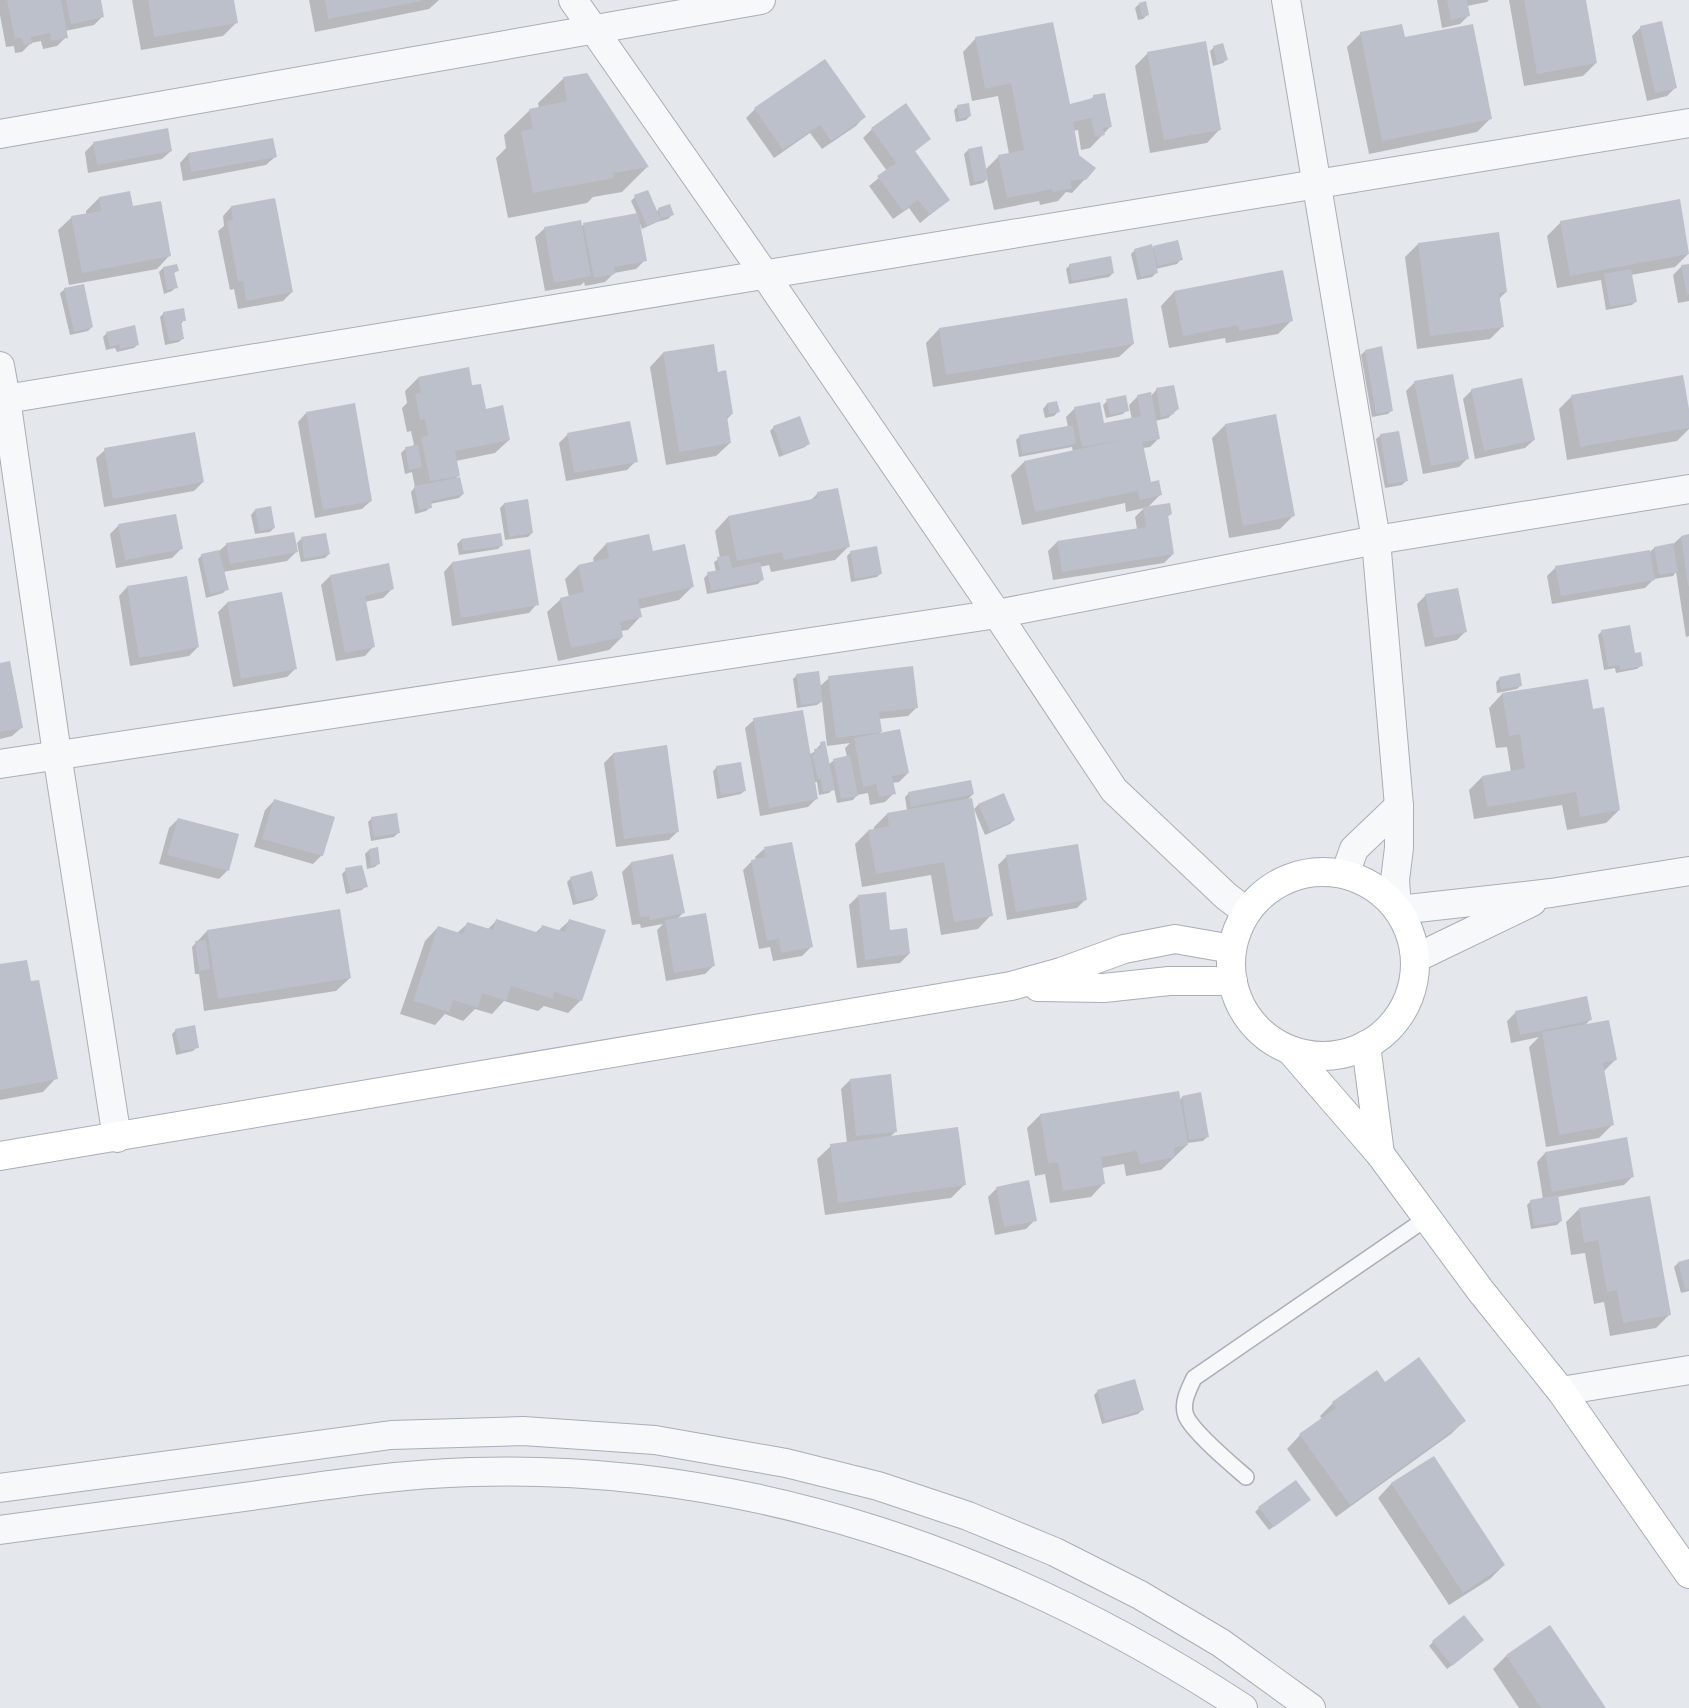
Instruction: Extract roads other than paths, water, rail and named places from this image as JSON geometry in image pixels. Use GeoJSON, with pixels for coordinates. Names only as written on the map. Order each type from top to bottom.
{"type":"FeatureCollection","features":[{"type":"Feature","properties":{"kind":"main road"},"geometry":{"type":"LineString","coordinates":[[1317,872],[1345,874],[1374,886],[1398,908],[1411,933],[1416,958],[1414,984],[1404,1009],[1388,1030],[1366,1045],[1342,1054],[1316,1055],[1290,1050],[1270,1039],[1253,1023],[1240,1003],[1233,981],[1232,949],[1238,930],[1247,912],[1266,892],[1290,878],[1317,872]]}},
{"type":"Feature","properties":{"kind":"main road"},"geometry":{"type":"LineString","coordinates":[[0,1156],[117,1138],[1012,986],[1061,972],[1124,949],[1176,939],[1232,949]]}},
{"type":"Feature","properties":{"kind":"main road"},"geometry":{"type":"LineString","coordinates":[[1012,986],[1104,988],[1169,981],[1233,981]]}},
{"type":"Feature","properties":{"kind":"main road"},"geometry":{"type":"LineString","coordinates":[[1366,1045],[1380,1154]]}},
{"type":"Feature","properties":{"kind":"main road"},"geometry":{"type":"LineString","coordinates":[[1290,1050],[1380,1154],[1480,1290],[1561,1391],[1689,1574]]}},
{"type":"Feature","properties":{"kind":"street"},"geometry":{"type":"LineString","coordinates":[[572,0],[765,275],[997,614],[1114,790],[1226,896],[1247,912]]}},
{"type":"Feature","properties":{"kind":"street"},"geometry":{"type":"LineString","coordinates":[[0,134],[593,28],[761,0]]}},
{"type":"Feature","properties":{"kind":"street"},"geometry":{"type":"LineString","coordinates":[[1286,0],[1376,540],[1398,806],[1399,848],[1395,880],[1398,908],[1551,893],[1689,870]]}},
{"type":"Feature","properties":{"kind":"street"},"geometry":{"type":"LineString","coordinates":[[3,399],[1689,123]]}},
{"type":"Feature","properties":{"kind":"street"},"geometry":{"type":"LineString","coordinates":[[0,366],[3,399],[117,1138]]}},
{"type":"Feature","properties":{"kind":"street"},"geometry":{"type":"LineString","coordinates":[[0,764],[997,614],[1376,540],[1689,489]]}},
{"type":"Feature","properties":{"kind":"street"},"geometry":{"type":"LineString","coordinates":[[1345,874],[1354,849],[1398,806]]}},
{"type":"Feature","properties":{"kind":"street"},"geometry":{"type":"LineString","coordinates":[[1416,958],[1551,893]]}},
{"type":"Feature","properties":{"kind":"street"},"geometry":{"type":"LineString","coordinates":[[1561,1391],[1689,1370]]}},
{"type":"Feature","properties":{"kind":"street"},"geometry":{"type":"LineString","coordinates":[[0,1488],[391,1435],[523,1432],[655,1440],[786,1463],[878,1486],[968,1516],[1055,1552],[1114,1581],[1221,1643],[1311,1708]]}},
{"type":"Feature","properties":{"kind":"street"},"geometry":{"type":"LineString","coordinates":[[0,1530],[396,1476],[483,1472],[550,1472],[627,1478],[689,1486],[811,1510],[881,1531],[950,1556],[1017,1584],[1094,1620],[1157,1654],[1243,1708]]}},
{"type":"Feature","properties":{"kind":"street"},"geometry":{"type":"LineString","coordinates":[[1094,1620],[1114,1581]]}},
{"type":"Feature","properties":{"kind":"street"},"geometry":{"type":"LineString","coordinates":[[1157,1654],[1178,1617]]}},
{"type":"Feature","properties":{"kind":"lane"},"geometry":{"type":"LineString","coordinates":[[1246,1477],[1194,1428],[1185,1414],[1186,1396],[1194,1378],[1427,1218]]}}]}
